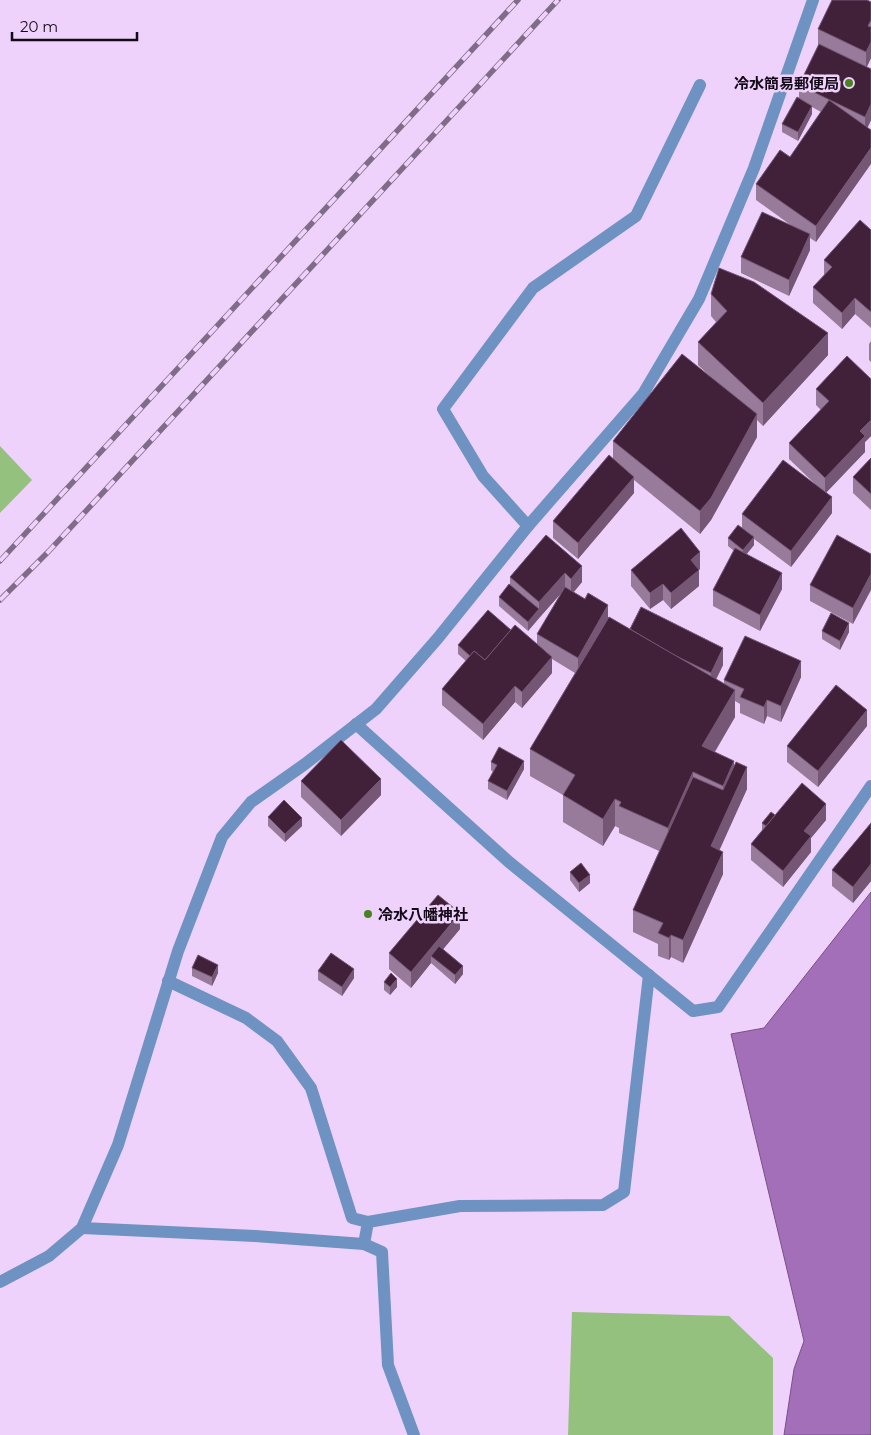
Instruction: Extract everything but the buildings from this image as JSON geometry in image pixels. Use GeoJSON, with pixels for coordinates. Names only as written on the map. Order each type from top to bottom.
{"type":"FeatureCollection","features":[{"type":"Feature","properties":{"kind":"street"},"geometry":{"type":"LineString","coordinates":[[0,1282],[49,1256],[82,1228],[118,1145],[168,981],[222,836],[251,802],[305,764],[376,708],[438,638],[528,526],[643,394],[699,299],[754,168],[813,0]]}},
{"type":"Feature","properties":{"kind":"street"},"geometry":{"type":"LineString","coordinates":[[528,526],[483,476],[443,409],[533,288],[636,216],[700,85]]}},
{"type":"Feature","properties":{"kind":"street"},"geometry":{"type":"LineString","coordinates":[[356,724],[509,862],[693,1011],[718,1007],[871,786]]}},
{"type":"Feature","properties":{"kind":"street"},"geometry":{"type":"LineString","coordinates":[[168,981],[246,1018],[277,1041],[311,1088],[352,1218],[368,1222],[460,1206],[603,1205],[624,1192],[649,976]]}},
{"type":"Feature","properties":{"kind":"street"},"geometry":{"type":"LineString","coordinates":[[364,1244],[368,1222]]}},
{"type":"Feature","properties":{"kind":"street"},"geometry":{"type":"LineString","coordinates":[[82,1228],[254,1236],[364,1244],[382,1252],[388,1365],[414,1435]]}},
{"type":"Feature","properties":{"kind":"green space"},"geometry":{"type":"Polygon","coordinates":[[[0,446],[32,480],[0,513],[0,446]]]}},
{"type":"Feature","properties":{"kind":"green space"},"geometry":{"type":"Polygon","coordinates":[[[572,1312],[729,1316],[773,1358],[773,1435],[568,1435],[572,1312]]]}},
{"type":"Feature","properties":{"kind":"shaded area"},"geometry":{"type":"Polygon","coordinates":[[[871,892],[871,1435],[784,1435],[794,1369],[804,1341],[731,1034],[764,1028],[871,892]]]}},
{"type":"Feature","properties":{"kind":"railway"},"geometry":{"type":"LineString","coordinates":[[0,561],[518,0]]}},
{"type":"Feature","properties":{"kind":"railway"},"geometry":{"type":"LineString","coordinates":[[0,600],[49,551],[558,0]]}},
{"type":"Feature","properties":{"kind":"place","name":"冷水簡易郵便局"},"geometry":{"type":"Point","coordinates":[849,83]}},
{"type":"Feature","properties":{"kind":"place","name":"冷水八幡神社"},"geometry":{"type":"Point","coordinates":[368,914]}}]}
